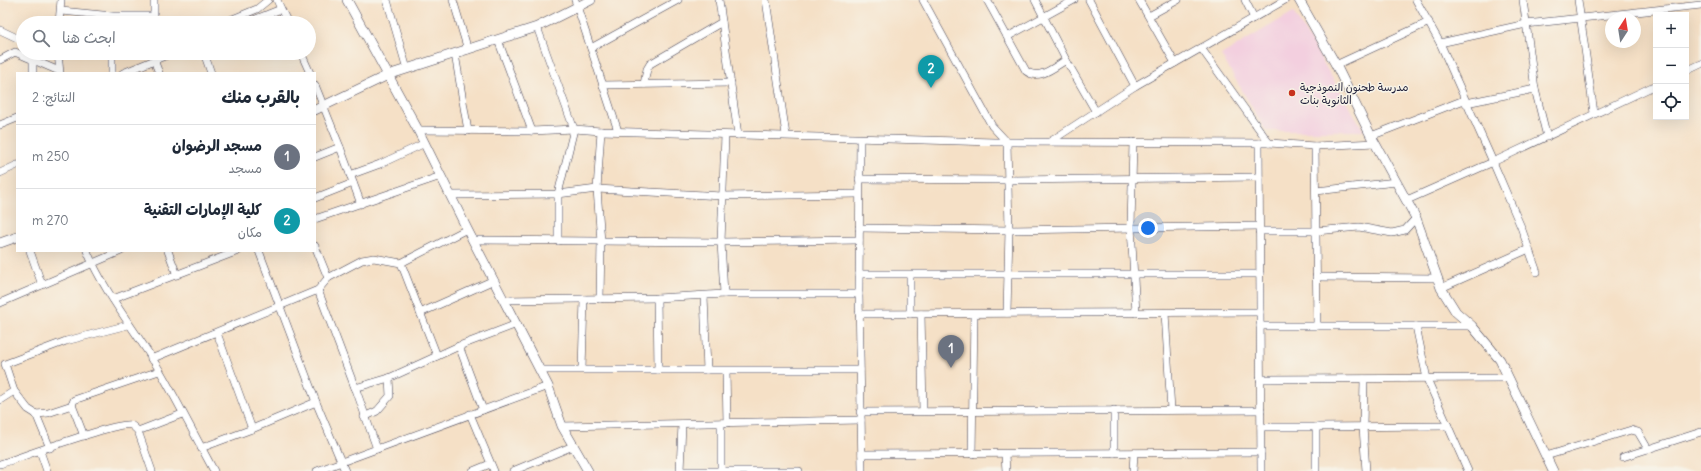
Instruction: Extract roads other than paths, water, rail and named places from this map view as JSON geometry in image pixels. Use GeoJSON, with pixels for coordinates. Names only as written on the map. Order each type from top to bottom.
{"type":"FeatureCollection","features":[{"type":"Feature","properties":{"kind":"street"},"geometry":{"type":"LineString","coordinates":[[60,16],[61,0]]}},
{"type":"Feature","properties":{"kind":"street"},"geometry":{"type":"LineString","coordinates":[[154,0],[154,16]]}},
{"type":"Feature","properties":{"kind":"street"},"geometry":{"type":"LineString","coordinates":[[240,16],[258,9],[268,0]]}},
{"type":"Feature","properties":{"kind":"street"},"geometry":{"type":"LineString","coordinates":[[277,0],[284,16]]}},
{"type":"Feature","properties":{"kind":"street"},"geometry":{"type":"LineString","coordinates":[[347,0],[425,143],[467,229],[541,370],[562,426],[588,471]]}},
{"type":"Feature","properties":{"kind":"street"},"geometry":{"type":"LineString","coordinates":[[386,0],[407,69]]}},
{"type":"Feature","properties":{"kind":"street"},"geometry":{"type":"LineString","coordinates":[[453,0],[468,50]]}},
{"type":"Feature","properties":{"kind":"street"},"geometry":{"type":"LineString","coordinates":[[316,110],[388,75],[537,27],[577,4],[591,0]]}},
{"type":"Feature","properties":{"kind":"street"},"geometry":{"type":"LineString","coordinates":[[719,0],[738,135]]}},
{"type":"Feature","properties":{"kind":"street"},"geometry":{"type":"LineString","coordinates":[[766,0],[786,135]]}},
{"type":"Feature","properties":{"kind":"street"},"geometry":{"type":"LineString","coordinates":[[987,0],[1026,71],[1036,76],[1066,60]]}},
{"type":"Feature","properties":{"kind":"street"},"geometry":{"type":"LineString","coordinates":[[1035,0],[1066,60],[1096,112]]}},
{"type":"Feature","properties":{"kind":"street"},"geometry":{"type":"LineString","coordinates":[[1008,37],[1074,0]]}},
{"type":"Feature","properties":{"kind":"street"},"geometry":{"type":"LineString","coordinates":[[1089,0],[1135,86]]}},
{"type":"Feature","properties":{"kind":"street"},"geometry":{"type":"LineString","coordinates":[[1139,0],[1175,63]]}},
{"type":"Feature","properties":{"kind":"street"},"geometry":{"type":"LineString","coordinates":[[1149,16],[1178,0]]}},
{"type":"Feature","properties":{"kind":"street"},"geometry":{"type":"LineString","coordinates":[[1245,0],[1254,18]]}},
{"type":"Feature","properties":{"kind":"street"},"geometry":{"type":"LineString","coordinates":[[1051,141],[1135,86],[1285,0]]}},
{"type":"Feature","properties":{"kind":"street"},"geometry":{"type":"LineString","coordinates":[[1299,0],[1336,65],[1373,139],[1416,218],[1436,278],[1441,288],[1456,312],[1472,326],[1500,360],[1553,471]]}},
{"type":"Feature","properties":{"kind":"street"},"geometry":{"type":"LineString","coordinates":[[1416,0],[1440,43],[1493,162],[1521,227],[1537,272]]}},
{"type":"Feature","properties":{"kind":"street"},"geometry":{"type":"LineString","coordinates":[[1523,0],[1535,89],[1546,137]]}},
{"type":"Feature","properties":{"kind":"street"},"geometry":{"type":"LineString","coordinates":[[1578,0],[1594,114]]}},
{"type":"Feature","properties":{"kind":"street"},"geometry":{"type":"LineString","coordinates":[[591,48],[673,1]]}},
{"type":"Feature","properties":{"kind":"street"},"geometry":{"type":"LineString","coordinates":[[926,1],[992,126],[1007,142],[1009,230],[1007,313]]}},
{"type":"Feature","properties":{"kind":"street"},"geometry":{"type":"LineString","coordinates":[[577,4],[618,131]]}},
{"type":"Feature","properties":{"kind":"street"},"geometry":{"type":"LineString","coordinates":[[1440,43],[1526,24],[1701,5]]}},
{"type":"Feature","properties":{"kind":"street"},"geometry":{"type":"LineString","coordinates":[[264,16],[281,9]]}},
{"type":"Feature","properties":{"kind":"street"},"geometry":{"type":"LineString","coordinates":[[61,11],[94,16]]}},
{"type":"Feature","properties":{"kind":"street"},"geometry":{"type":"LineString","coordinates":[[644,84],[647,69],[650,64],[722,22]]}},
{"type":"Feature","properties":{"kind":"street"},"geometry":{"type":"LineString","coordinates":[[1336,65],[1429,22]]}},
{"type":"Feature","properties":{"kind":"street"},"geometry":{"type":"LineString","coordinates":[[537,27],[574,129],[558,194],[558,241]]}},
{"type":"Feature","properties":{"kind":"street"},"geometry":{"type":"LineString","coordinates":[[0,30],[16,36]]}},
{"type":"Feature","properties":{"kind":"street"},"geometry":{"type":"LineString","coordinates":[[498,40],[532,131]]}},
{"type":"Feature","properties":{"kind":"street"},"geometry":{"type":"LineString","coordinates":[[1201,48],[1269,143]]}},
{"type":"Feature","properties":{"kind":"street"},"geometry":{"type":"LineString","coordinates":[[0,60],[15,52],[16,49]]}},
{"type":"Feature","properties":{"kind":"street"},"geometry":{"type":"LineString","coordinates":[[455,54],[468,131]]}},
{"type":"Feature","properties":{"kind":"street"},"geometry":{"type":"LineString","coordinates":[[33,60],[33,72]]}},
{"type":"Feature","properties":{"kind":"street"},"geometry":{"type":"LineString","coordinates":[[35,60],[60,72]]}},
{"type":"Feature","properties":{"kind":"street"},"geometry":{"type":"LineString","coordinates":[[59,60],[60,72]]}},
{"type":"Feature","properties":{"kind":"street"},"geometry":{"type":"LineString","coordinates":[[112,60],[112,72]]}},
{"type":"Feature","properties":{"kind":"street"},"geometry":{"type":"LineString","coordinates":[[125,72],[148,60]]}},
{"type":"Feature","properties":{"kind":"street"},"geometry":{"type":"LineString","coordinates":[[155,60],[159,72]]}},
{"type":"Feature","properties":{"kind":"street"},"geometry":{"type":"LineString","coordinates":[[206,60],[211,72]]}},
{"type":"Feature","properties":{"kind":"street"},"geometry":{"type":"LineString","coordinates":[[304,60],[310,72]]}},
{"type":"Feature","properties":{"kind":"street"},"geometry":{"type":"LineString","coordinates":[[1689,70],[1701,64]]}},
{"type":"Feature","properties":{"kind":"street"},"geometry":{"type":"LineString","coordinates":[[603,85],[730,83]]}},
{"type":"Feature","properties":{"kind":"street"},"geometry":{"type":"LineString","coordinates":[[1407,200],[1493,162],[1653,86]]}},
{"type":"Feature","properties":{"kind":"street"},"geometry":{"type":"LineString","coordinates":[[316,87],[361,204]]}},
{"type":"Feature","properties":{"kind":"street"},"geometry":{"type":"LineString","coordinates":[[418,130],[532,131],[574,129],[600,132],[618,131],[786,135],[860,140],[1269,143],[1315,146],[1373,139],[1465,102],[1535,89]]}},
{"type":"Feature","properties":{"kind":"street"},"geometry":{"type":"LineString","coordinates":[[0,125],[16,118]]}},
{"type":"Feature","properties":{"kind":"street"},"geometry":{"type":"LineString","coordinates":[[600,132],[597,189],[601,242],[600,299]]}},
{"type":"Feature","properties":{"kind":"street"},"geometry":{"type":"LineString","coordinates":[[724,294],[721,242],[725,134]]}},
{"type":"Feature","properties":{"kind":"street"},"geometry":{"type":"LineString","coordinates":[[860,140],[859,314],[862,471]]}},
{"type":"Feature","properties":{"kind":"street"},"geometry":{"type":"LineString","coordinates":[[1133,142],[1131,227],[1136,313]]}},
{"type":"Feature","properties":{"kind":"street"},"geometry":{"type":"LineString","coordinates":[[350,174],[380,164],[425,143]]}},
{"type":"Feature","properties":{"kind":"street"},"geometry":{"type":"LineString","coordinates":[[1259,143],[1261,471]]}},
{"type":"Feature","properties":{"kind":"street"},"geometry":{"type":"LineString","coordinates":[[1315,146],[1316,326]]}},
{"type":"Feature","properties":{"kind":"street"},"geometry":{"type":"LineString","coordinates":[[316,157],[340,147]]}},
{"type":"Feature","properties":{"kind":"street"},"geometry":{"type":"LineString","coordinates":[[0,173],[16,165]]}},
{"type":"Feature","properties":{"kind":"street"},"geometry":{"type":"LineString","coordinates":[[316,220],[441,176]]}},
{"type":"Feature","properties":{"kind":"street"},"geometry":{"type":"LineString","coordinates":[[859,179],[1008,180],[1259,177]]}},
{"type":"Feature","properties":{"kind":"street"},"geometry":{"type":"LineString","coordinates":[[1316,191],[1396,182]]}},
{"type":"Feature","properties":{"kind":"street"},"geometry":{"type":"LineString","coordinates":[[316,198],[353,183]]}},
{"type":"Feature","properties":{"kind":"street"},"geometry":{"type":"LineString","coordinates":[[451,195],[558,194],[597,189],[722,196],[859,194]]}},
{"type":"Feature","properties":{"kind":"street"},"geometry":{"type":"LineString","coordinates":[[859,228],[1009,230],[1131,227],[1259,228],[1316,231],[1358,227],[1392,233],[1405,230],[1416,218]]}},
{"type":"Feature","properties":{"kind":"street"},"geometry":{"type":"LineString","coordinates":[[151,358],[218,333],[318,290],[328,278],[362,260],[374,258],[401,263],[467,229]]}},
{"type":"Feature","properties":{"kind":"street"},"geometry":{"type":"LineString","coordinates":[[0,243],[16,237]]}},
{"type":"Feature","properties":{"kind":"street"},"geometry":{"type":"LineString","coordinates":[[474,240],[601,242],[859,240]]}},
{"type":"Feature","properties":{"kind":"street"},"geometry":{"type":"LineString","coordinates":[[316,248],[328,278]]}},
{"type":"Feature","properties":{"kind":"street"},"geometry":{"type":"LineString","coordinates":[[1441,288],[1529,249]]}},
{"type":"Feature","properties":{"kind":"street"},"geometry":{"type":"LineString","coordinates":[[30,252],[42,285]]}},
{"type":"Feature","properties":{"kind":"street"},"geometry":{"type":"LineString","coordinates":[[87,252],[92,264],[128,325],[159,371],[214,471]]}},
{"type":"Feature","properties":{"kind":"street"},"geometry":{"type":"LineString","coordinates":[[0,303],[119,252]]}},
{"type":"Feature","properties":{"kind":"street"},"geometry":{"type":"LineString","coordinates":[[168,252],[177,275]]}},
{"type":"Feature","properties":{"kind":"street"},"geometry":{"type":"LineString","coordinates":[[113,299],[235,252]]}},
{"type":"Feature","properties":{"kind":"street"},"geometry":{"type":"LineString","coordinates":[[259,252],[316,402],[345,471]]}},
{"type":"Feature","properties":{"kind":"street"},"geometry":{"type":"LineString","coordinates":[[401,263],[437,356]]}},
{"type":"Feature","properties":{"kind":"street"},"geometry":{"type":"LineString","coordinates":[[859,274],[1260,274]]}},
{"type":"Feature","properties":{"kind":"street"},"geometry":{"type":"LineString","coordinates":[[910,275],[910,314]]}},
{"type":"Feature","properties":{"kind":"street"},"geometry":{"type":"LineString","coordinates":[[1316,277],[1436,278]]}},
{"type":"Feature","properties":{"kind":"street"},"geometry":{"type":"LineString","coordinates":[[420,313],[494,280]]}},
{"type":"Feature","properties":{"kind":"street"},"geometry":{"type":"LineString","coordinates":[[318,290],[377,449]]}},
{"type":"Feature","properties":{"kind":"street"},"geometry":{"type":"LineString","coordinates":[[505,300],[657,298],[724,294],[859,294]]}},
{"type":"Feature","properties":{"kind":"street"},"geometry":{"type":"LineString","coordinates":[[704,296],[707,370]]}},
{"type":"Feature","properties":{"kind":"street"},"geometry":{"type":"LineString","coordinates":[[657,298],[658,370]]}},
{"type":"Feature","properties":{"kind":"street"},"geometry":{"type":"LineString","coordinates":[[582,369],[584,299]]}},
{"type":"Feature","properties":{"kind":"street"},"geometry":{"type":"LineString","coordinates":[[859,314],[1260,312]]}},
{"type":"Feature","properties":{"kind":"street"},"geometry":{"type":"LineString","coordinates":[[1164,313],[1171,410]]}},
{"type":"Feature","properties":{"kind":"street"},"geometry":{"type":"LineString","coordinates":[[921,314],[923,411]]}},
{"type":"Feature","properties":{"kind":"street"},"geometry":{"type":"LineString","coordinates":[[972,454],[974,314]]}},
{"type":"Feature","properties":{"kind":"street"},"geometry":{"type":"LineString","coordinates":[[355,388],[389,378],[459,346],[517,324]]}},
{"type":"Feature","properties":{"kind":"street"},"geometry":{"type":"LineString","coordinates":[[128,325],[66,341],[2,365],[14,391],[28,409],[36,414],[48,414],[72,405],[74,400],[159,371]]}},
{"type":"Feature","properties":{"kind":"street"},"geometry":{"type":"LineString","coordinates":[[1260,326],[1472,326]]}},
{"type":"Feature","properties":{"kind":"street"},"geometry":{"type":"LineString","coordinates":[[1416,326],[1427,379],[1468,471]]}},
{"type":"Feature","properties":{"kind":"street"},"geometry":{"type":"LineString","coordinates":[[218,333],[252,429]]}},
{"type":"Feature","properties":{"kind":"street"},"geometry":{"type":"LineString","coordinates":[[459,346],[483,410]]}},
{"type":"Feature","properties":{"kind":"street"},"geometry":{"type":"LineString","coordinates":[[541,370],[860,370]]}},
{"type":"Feature","properties":{"kind":"street"},"geometry":{"type":"LineString","coordinates":[[724,470],[726,371]]}},
{"type":"Feature","properties":{"kind":"street"},"geometry":{"type":"LineString","coordinates":[[364,417],[377,411],[390,396],[389,378]]}},
{"type":"Feature","properties":{"kind":"street"},"geometry":{"type":"LineString","coordinates":[[1260,379],[1508,378]]}},
{"type":"Feature","properties":{"kind":"street"},"geometry":{"type":"LineString","coordinates":[[1364,379],[1363,427],[1366,471]]}},
{"type":"Feature","properties":{"kind":"street"},"geometry":{"type":"LineString","coordinates":[[317,471],[548,386]]}},
{"type":"Feature","properties":{"kind":"street"},"geometry":{"type":"LineString","coordinates":[[0,400],[14,391]]}},
{"type":"Feature","properties":{"kind":"street"},"geometry":{"type":"LineString","coordinates":[[201,448],[252,429],[316,402]]}},
{"type":"Feature","properties":{"kind":"street"},"geometry":{"type":"LineString","coordinates":[[72,405],[84,436]]}},
{"type":"Feature","properties":{"kind":"street"},"geometry":{"type":"LineString","coordinates":[[1114,410],[1114,453]]}},
{"type":"Feature","properties":{"kind":"street"},"geometry":{"type":"LineString","coordinates":[[860,412],[1261,410]]}},
{"type":"Feature","properties":{"kind":"street"},"geometry":{"type":"LineString","coordinates":[[36,414],[50,448]]}},
{"type":"Feature","properties":{"kind":"street"},"geometry":{"type":"LineString","coordinates":[[138,431],[182,414]]}},
{"type":"Feature","properties":{"kind":"street"},"geometry":{"type":"LineString","coordinates":[[470,414],[492,467],[474,471]]}},
{"type":"Feature","properties":{"kind":"street"},"geometry":{"type":"LineString","coordinates":[[562,426],[861,420]]}},
{"type":"Feature","properties":{"kind":"street"},"geometry":{"type":"LineString","coordinates":[[682,424],[682,471],[799,471]]}},
{"type":"Feature","properties":{"kind":"street"},"geometry":{"type":"LineString","coordinates":[[0,464],[84,436],[124,425],[131,425],[138,431],[152,471]]}},
{"type":"Feature","properties":{"kind":"street"},"geometry":{"type":"LineString","coordinates":[[1261,427],[1448,426]]}},
{"type":"Feature","properties":{"kind":"street"},"geometry":{"type":"LineString","coordinates":[[1316,427],[1316,471]]}},
{"type":"Feature","properties":{"kind":"street"},"geometry":{"type":"LineString","coordinates":[[1546,456],[1631,430],[1638,432],[1648,449]]}},
{"type":"Feature","properties":{"kind":"street"},"geometry":{"type":"LineString","coordinates":[[1623,457],[1701,432]]}},
{"type":"Feature","properties":{"kind":"street"},"geometry":{"type":"LineString","coordinates":[[513,471],[573,446]]}},
{"type":"Feature","properties":{"kind":"street"},"geometry":{"type":"LineString","coordinates":[[40,451],[47,471]]}},
{"type":"Feature","properties":{"kind":"street"},"geometry":{"type":"LineString","coordinates":[[862,454],[1261,452]]}},
{"type":"Feature","properties":{"kind":"street"},"geometry":{"type":"LineString","coordinates":[[1133,471],[1134,453]]}},
{"type":"Feature","properties":{"kind":"street"},"geometry":{"type":"LineString","coordinates":[[1005,454],[1006,471]]}},
{"type":"Feature","properties":{"kind":"place","name":"كلية الإمارات التقنية"},"geometry":{"type":"Point","coordinates":[931,88]}},
{"type":"Feature","properties":{"kind":"place","name":"مدرسة طحنون النموذجية الثانوية بنات"},"geometry":{"type":"Point","coordinates":[1292,93]}},
{"type":"Feature","properties":{"kind":"place","name":"مسجد الرضوان"},"geometry":{"type":"Point","coordinates":[951,368]}}]}
